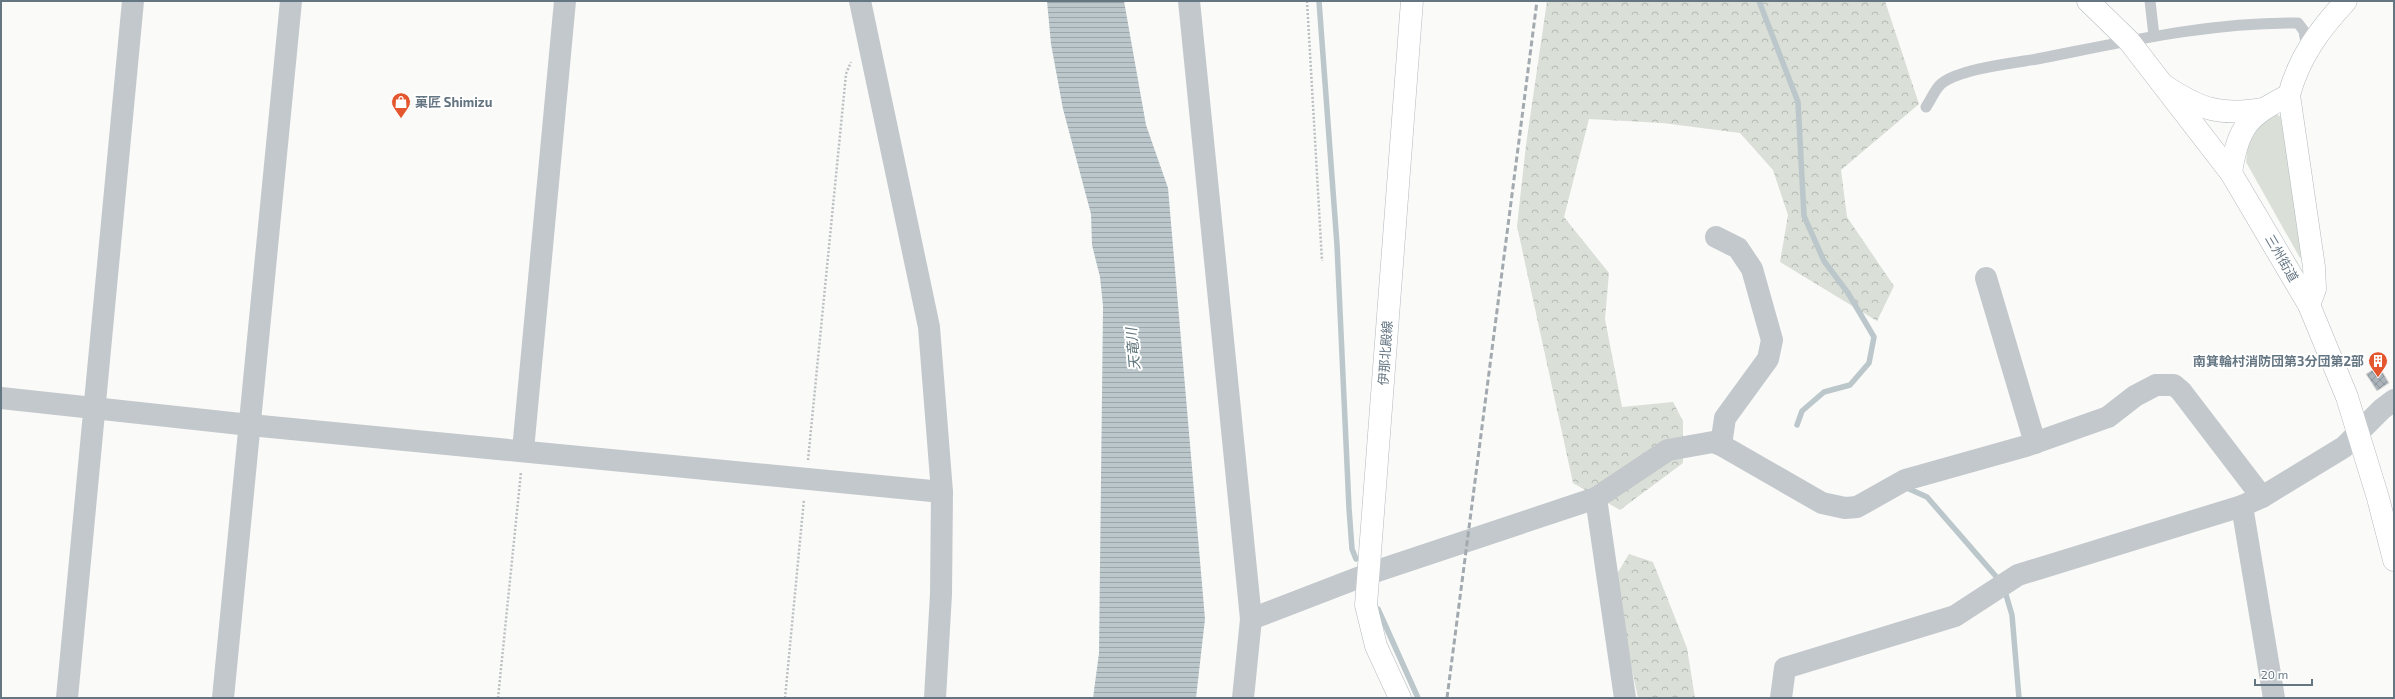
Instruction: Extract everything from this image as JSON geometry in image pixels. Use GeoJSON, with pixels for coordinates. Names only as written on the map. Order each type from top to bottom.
{"type":"FeatureCollection","features":[{"type":"Feature","properties":{"kind":"main road","name":"伊那北殿線"},"geometry":{"type":"LineString","coordinates":[[1400,698],[1376,646],[1366,605],[1412,1]]}},
{"type":"Feature","properties":{"kind":"main road","name":"三州街道"},"geometry":{"type":"LineString","coordinates":[[2088,1],[2129,41],[2231,173],[2309,305],[2335,364],[2378,498],[2394,560]]}},
{"type":"Feature","properties":{"kind":"main road"},"geometry":{"type":"LineString","coordinates":[[2309,305],[2315,289],[2314,267],[2289,95],[2298,67],[2307,50],[2346,1]]}},
{"type":"Feature","properties":{"kind":"main road"},"geometry":{"type":"LineString","coordinates":[[2165,86],[2195,105],[2220,112],[2240,112],[2262,109]]}},
{"type":"Feature","properties":{"kind":"main road"},"geometry":{"type":"LineString","coordinates":[[2231,173],[2240,135],[2250,120],[2262,109],[2289,95]]}},
{"type":"Feature","properties":{"kind":"street"},"geometry":{"type":"LineString","coordinates":[[67,698],[133,1]]}},
{"type":"Feature","properties":{"kind":"street"},"geometry":{"type":"LineString","coordinates":[[223,698],[291,1]]}},
{"type":"Feature","properties":{"kind":"street"},"geometry":{"type":"LineString","coordinates":[[523,450],[564,1]]}},
{"type":"Feature","properties":{"kind":"street"},"geometry":{"type":"LineString","coordinates":[[860,1],[929,327],[942,492],[941,594],[936,698]]}},
{"type":"Feature","properties":{"kind":"street"},"geometry":{"type":"LineString","coordinates":[[1189,1],[1251,619],[1243,698]]}},
{"type":"Feature","properties":{"kind":"street"},"geometry":{"type":"LineString","coordinates":[[1716,237],[1738,248],[1752,270],[1772,340],[1768,359],[1725,418],[1721,445]]}},
{"type":"Feature","properties":{"kind":"street"},"geometry":{"type":"LineString","coordinates":[[1986,278],[2035,443]]}},
{"type":"Feature","properties":{"kind":"street"},"geometry":{"type":"LineString","coordinates":[[1251,619],[1368,574],[1596,498],[1668,450],[1713,442],[1721,445],[1822,503],[1845,508],[1857,507],[1905,480],[2035,443],[2108,417],[2135,396],[2156,385],[2174,385],[2181,391],[2226,447],[2262,497]]}},
{"type":"Feature","properties":{"kind":"street"},"geometry":{"type":"LineString","coordinates":[[1,398],[250,425],[523,450],[942,492]]}},
{"type":"Feature","properties":{"kind":"street"},"geometry":{"type":"LineString","coordinates":[[1781,698],[1785,668],[1955,616],[2018,574],[2242,506],[2262,497],[2344,447],[2382,409],[2394,400]]}},
{"type":"Feature","properties":{"kind":"street"},"geometry":{"type":"LineString","coordinates":[[1596,498],[1625,698]]}},
{"type":"Feature","properties":{"kind":"street"},"geometry":{"type":"LineString","coordinates":[[2242,506],[2274,698]]}},
{"type":"Feature","properties":{"kind":"lane"},"geometry":{"type":"LineString","coordinates":[[2150,1],[2154,36]]}},
{"type":"Feature","properties":{"kind":"lane"},"geometry":{"type":"LineString","coordinates":[[1926,107],[1940,84],[1951,78],[1983,69],[2154,36],[2254,23],[2298,23],[2304,31],[2307,50]]}},
{"type":"Feature","properties":{"kind":"path"},"geometry":{"type":"LineString","coordinates":[[1307,1],[1322,261]]}},
{"type":"Feature","properties":{"kind":"path"},"geometry":{"type":"LineString","coordinates":[[785,698],[846,74],[856,51],[869,40]]}},
{"type":"Feature","properties":{"kind":"path"},"geometry":{"type":"LineString","coordinates":[[498,698],[523,450]]}},
{"type":"Feature","properties":{"kind":"green space"},"geometry":{"type":"Polygon","coordinates":[[[1547,1],[1885,1],[1919,104],[1841,170],[1847,217],[1894,286],[1877,321],[1780,262],[1788,215],[1773,170],[1740,133],[1663,123],[1589,119],[1564,217],[1609,273],[1605,319],[1622,407],[1673,402],[1683,421],[1683,463],[1620,510],[1573,483],[1517,226],[1526,145],[1547,1]]]}},
{"type":"Feature","properties":{"kind":"green space"},"geometry":{"type":"Polygon","coordinates":[[[2276,114],[2283,118],[2304,257],[2300,258],[2246,162],[2249,136],[2256,126],[2276,114]]]}},
{"type":"Feature","properties":{"kind":"green space"},"geometry":{"type":"Polygon","coordinates":[[[1629,554],[1653,562],[1687,648],[1695,698],[1638,698],[1630,660],[1602,599],[1629,554]]]}},
{"type":"Feature","properties":{"kind":"water","name":"天竜川"},"geometry":{"type":"Polygon","coordinates":[[[1047,1],[1124,1],[1146,125],[1168,188],[1205,619],[1196,698],[1093,698],[1099,653],[1103,306],[1100,277],[1092,245],[1091,214],[1063,109],[1051,44],[1047,1]]]}},
{"type":"Feature","properties":{"kind":"building","name":"南箕輪村消防団第3分団第2部"},"geometry":{"type":"Polygon","coordinates":[[[2379,366],[2389,383],[2377,391],[2366,374],[2379,366]]]}},
{"type":"Feature","properties":{"kind":"waterway"},"geometry":{"type":"LineString","coordinates":[[1319,1],[1337,245],[1349,508],[1352,549],[1356,559]]}},
{"type":"Feature","properties":{"kind":"waterway"},"geometry":{"type":"LineString","coordinates":[[1759,1],[1798,102],[1804,216],[1824,261],[1848,293],[1874,337],[1869,363],[1850,385],[1824,392],[1802,411],[1797,425]]}},
{"type":"Feature","properties":{"kind":"waterway"},"geometry":{"type":"LineString","coordinates":[[1907,488],[1927,497],[2000,581]]}},
{"type":"Feature","properties":{"kind":"waterway"},"geometry":{"type":"LineString","coordinates":[[2004,588],[2012,615],[2019,698]]}},
{"type":"Feature","properties":{"kind":"waterway"},"geometry":{"type":"LineString","coordinates":[[1378,609],[1418,698]]}},
{"type":"Feature","properties":{"kind":"railway"},"geometry":{"type":"LineString","coordinates":[[1447,698],[1537,1]]}},
{"type":"Feature","properties":{"kind":"place","name":"菓匠 Shimizu"},"geometry":{"type":"Point","coordinates":[401,119]}},
{"type":"Feature","properties":{"kind":"place","name":"南箕輪村消防団第3分団第2部"},"geometry":{"type":"Point","coordinates":[2378,378]}}]}
